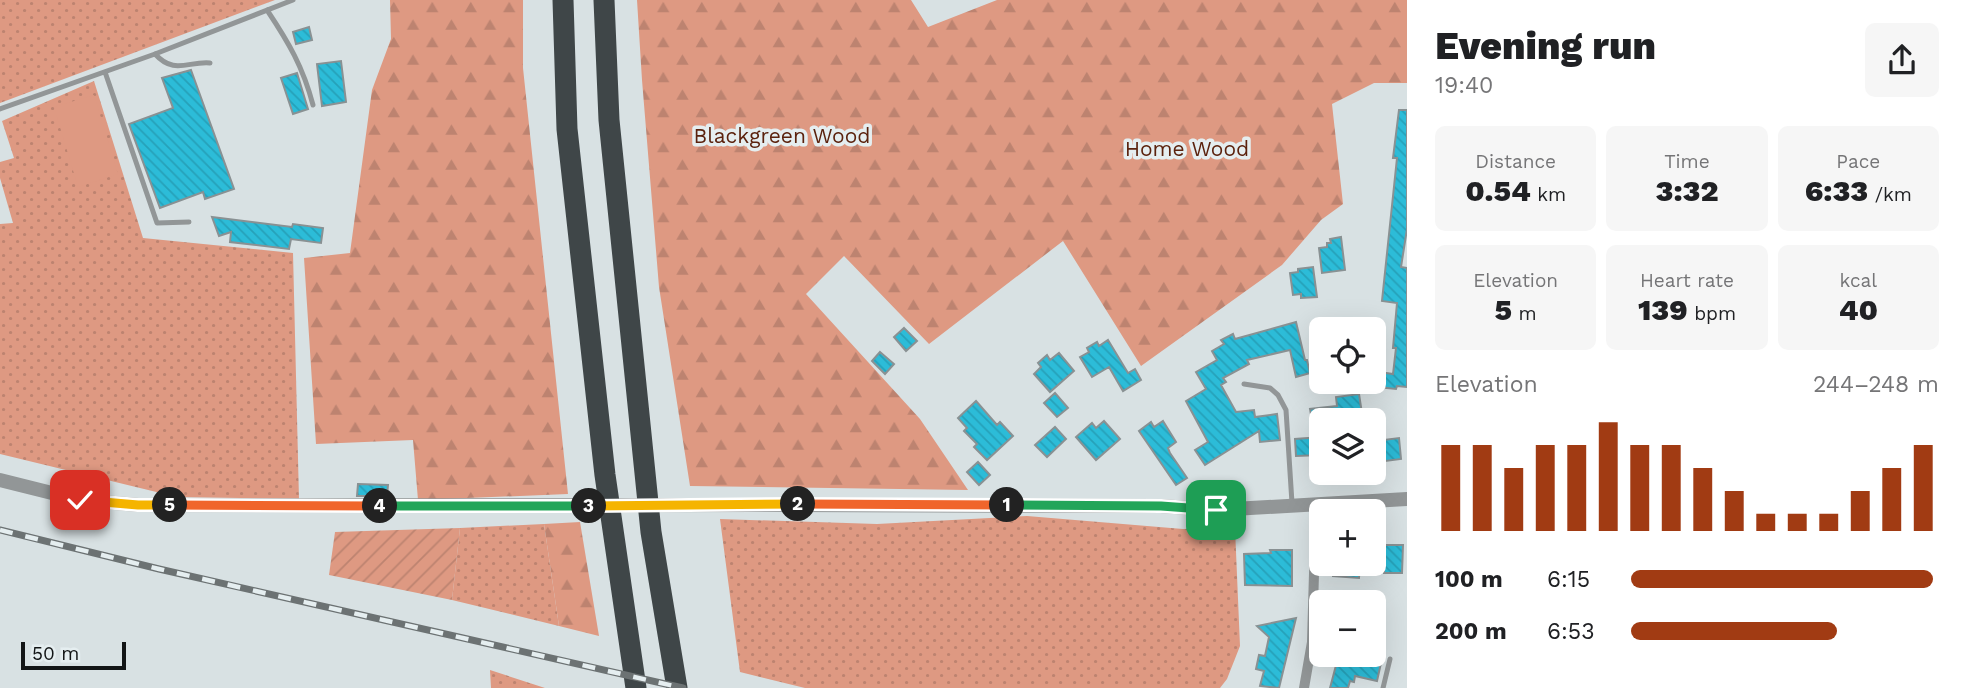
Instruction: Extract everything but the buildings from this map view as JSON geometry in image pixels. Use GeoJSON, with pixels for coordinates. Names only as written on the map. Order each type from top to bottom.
{"type":"FeatureCollection","features":[{"type":"Feature","properties":{"kind":"highway"},"geometry":{"type":"LineString","coordinates":[[563,0],[569,142],[605,475],[636,688]]}},
{"type":"Feature","properties":{"kind":"highway"},"geometry":{"type":"LineString","coordinates":[[604,0],[609,120],[651,532],[677,688]]}},
{"type":"Feature","properties":{"kind":"street"},"geometry":{"type":"LineString","coordinates":[[0,480],[80,500],[138,505],[583,506],[676,503],[1161,506],[1216,510],[1309,506]]}},
{"type":"Feature","properties":{"kind":"street"},"geometry":{"type":"LineString","coordinates":[[1386,500],[1407,499]]}},
{"type":"Feature","properties":{"kind":"street"},"geometry":{"type":"LineString","coordinates":[[1304,688],[1312,642],[1313,576]]}},
{"type":"Feature","properties":{"kind":"lane"},"geometry":{"type":"LineString","coordinates":[[0,109],[155,54],[293,0]]}},
{"type":"Feature","properties":{"kind":"lane"},"geometry":{"type":"LineString","coordinates":[[267,10],[294,50],[306,77],[313,105]]}},
{"type":"Feature","properties":{"kind":"lane"},"geometry":{"type":"LineString","coordinates":[[155,54],[162,62],[180,68],[202,62],[210,63]]}},
{"type":"Feature","properties":{"kind":"lane"},"geometry":{"type":"LineString","coordinates":[[105,72],[156,223],[189,222]]}},
{"type":"Feature","properties":{"kind":"lane"},"geometry":{"type":"LineString","coordinates":[[1244,384],[1270,388],[1278,395],[1286,410],[1293,507]]}},
{"type":"Feature","properties":{"kind":"lane"},"geometry":{"type":"LineString","coordinates":[[1383,688],[1390,659]]}},
{"type":"Feature","properties":{"kind":"green space"},"geometry":{"type":"Polygon","coordinates":[[[0,0],[275,0],[0,103],[0,0]]]}},
{"type":"Feature","properties":{"kind":"green space"},"geometry":{"type":"Polygon","coordinates":[[[390,0],[523,0],[523,68],[568,494],[418,500],[413,440],[316,444],[304,258],[350,253],[372,90],[391,39],[390,0]]]}},
{"type":"Feature","properties":{"kind":"green space","name":"Blackgreen Wood"},"geometry":{"type":"Polygon","coordinates":[[[637,0],[911,0],[928,27],[997,0],[1407,0],[1407,83],[1374,83],[1332,104],[1343,204],[1321,220],[1282,265],[1141,366],[1063,241],[929,344],[844,256],[806,294],[920,419],[968,490],[690,486],[659,287],[637,0]]]}},
{"type":"Feature","properties":{"kind":"green space"},"geometry":{"type":"Polygon","coordinates":[[[94,81],[143,238],[293,253],[299,499],[177,497],[0,454],[0,224],[13,223],[0,178],[0,162],[14,158],[2,121],[94,81]]]}},
{"type":"Feature","properties":{"kind":"green space"},"geometry":{"type":"Polygon","coordinates":[[[94,95],[118,174],[78,187],[54,107],[94,95]]]}},
{"type":"Feature","properties":{"kind":"green space"},"geometry":{"type":"Polygon","coordinates":[[[1027,516],[1183,529],[1235,528],[1240,646],[1227,679],[1220,688],[805,688],[740,672],[720,519],[877,524],[1027,516]]]}},
{"type":"Feature","properties":{"kind":"green space"},"geometry":{"type":"Polygon","coordinates":[[[580,522],[599,636],[559,626],[544,524],[580,522]]]}},
{"type":"Feature","properties":{"kind":"green space"},"geometry":{"type":"Polygon","coordinates":[[[544,524],[559,626],[452,600],[460,528],[544,524]]]}},
{"type":"Feature","properties":{"kind":"green space"},"geometry":{"type":"Polygon","coordinates":[[[460,528],[452,600],[329,575],[335,532],[460,528]]]}},
{"type":"Feature","properties":{"kind":"green space"},"geometry":{"type":"Polygon","coordinates":[[[490,670],[545,688],[491,688],[490,670]]]}},
{"type":"Feature","properties":{"kind":"railway"},"geometry":{"type":"LineString","coordinates":[[0,530],[159,569],[683,688]]}},
{"type":"Feature","properties":{"kind":"route"},"geometry":{"type":"LineString","coordinates":[[80,500],[138,505],[583,506],[676,503],[1161,506],[1216,510]]}},
{"type":"Feature","properties":{"kind":"park label","name":"Home Wood"},"geometry":{"type":"Point","coordinates":[1187,148]}}]}
